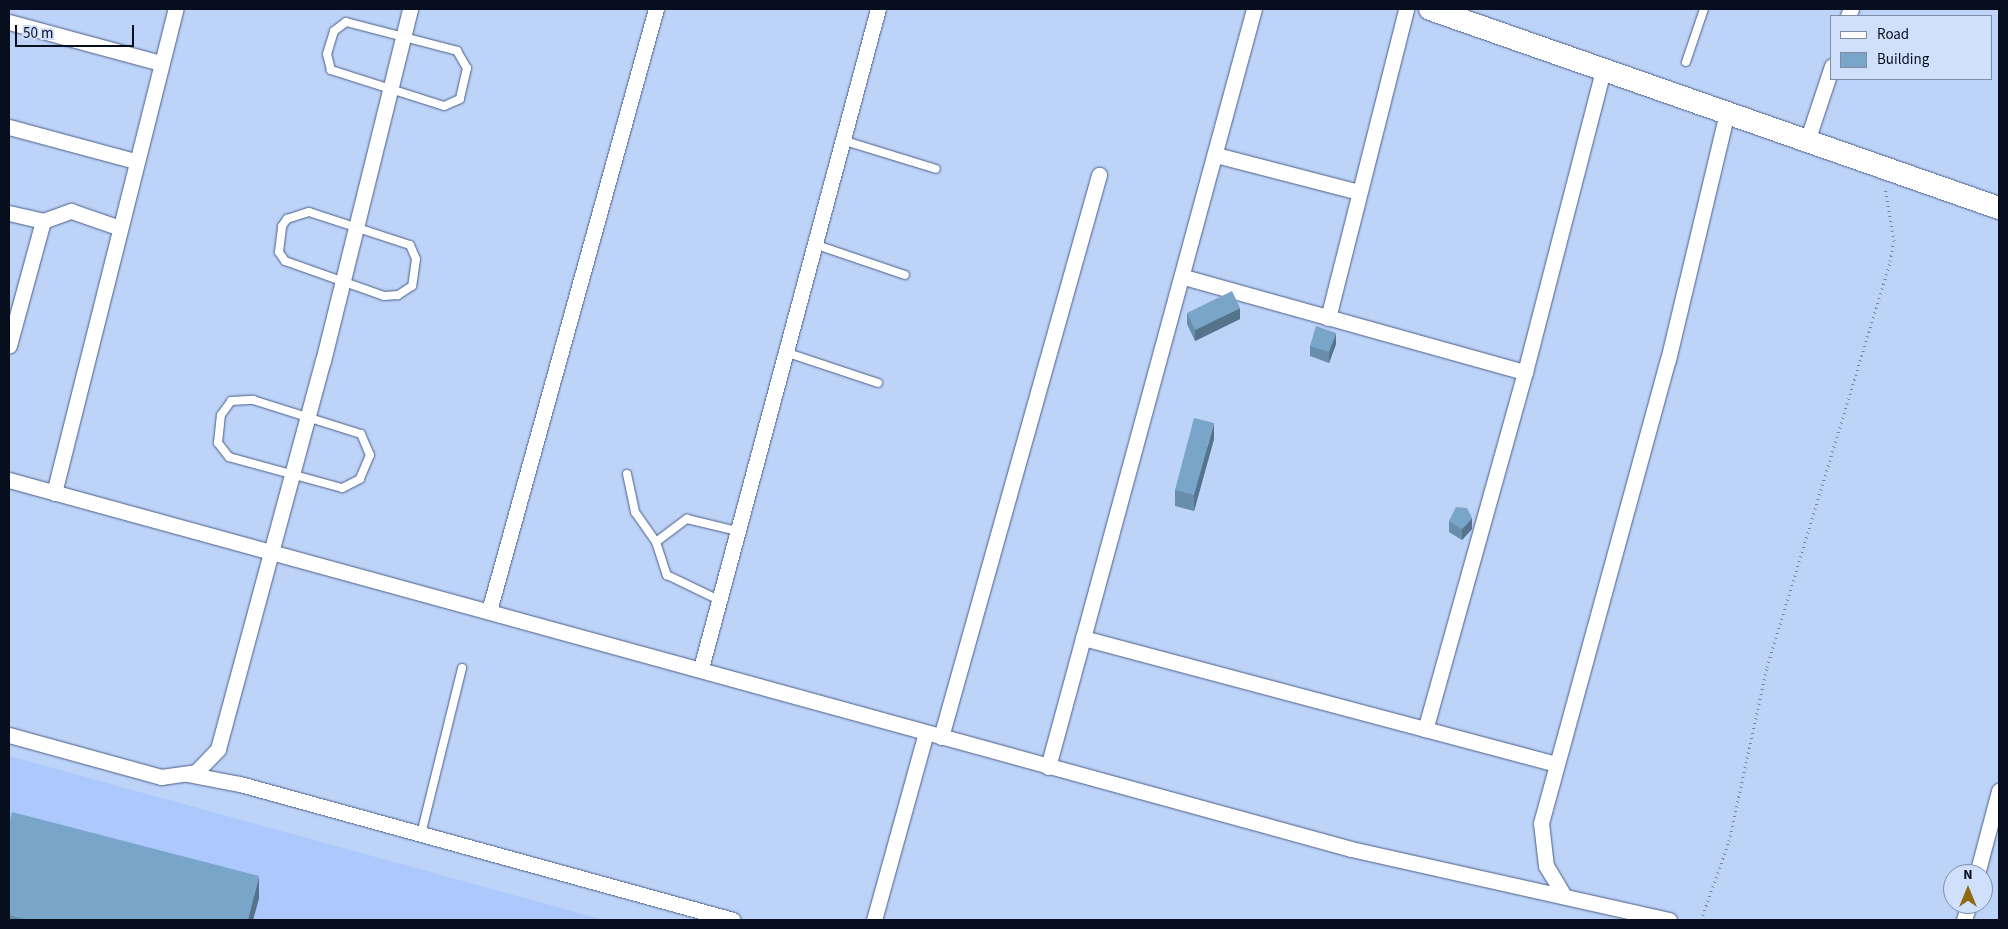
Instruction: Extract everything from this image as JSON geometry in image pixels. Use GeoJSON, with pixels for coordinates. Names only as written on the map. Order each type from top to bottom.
{"type":"FeatureCollection","features":[{"type":"Feature","properties":{"kind":"main road"},"geometry":{"type":"LineString","coordinates":[[1430,9],[1473,16],[1806,144],[1999,208]]}},
{"type":"Feature","properties":{"kind":"street"},"geometry":{"type":"LineString","coordinates":[[54,493],[135,161],[176,9]]}},
{"type":"Feature","properties":{"kind":"street"},"geometry":{"type":"LineString","coordinates":[[9,735],[161,777],[196,772],[218,749],[342,283],[410,9]]}},
{"type":"Feature","properties":{"kind":"street"},"geometry":{"type":"LineString","coordinates":[[488,611],[656,9]]}},
{"type":"Feature","properties":{"kind":"street"},"geometry":{"type":"LineString","coordinates":[[701,668],[878,9]]}},
{"type":"Feature","properties":{"kind":"street"},"geometry":{"type":"LineString","coordinates":[[1048,767],[1184,277],[1254,9]]}},
{"type":"Feature","properties":{"kind":"street"},"geometry":{"type":"LineString","coordinates":[[1328,318],[1406,9]]}},
{"type":"Feature","properties":{"kind":"street"},"geometry":{"type":"LineString","coordinates":[[9,22],[161,63]]}},
{"type":"Feature","properties":{"kind":"street"},"geometry":{"type":"LineString","coordinates":[[1425,729],[1525,372],[1604,67]]}},
{"type":"Feature","properties":{"kind":"street"},"geometry":{"type":"LineString","coordinates":[[1806,144],[1830,72]]}},
{"type":"Feature","properties":{"kind":"street"},"geometry":{"type":"LineString","coordinates":[[1563,894],[1546,866],[1541,844],[1541,822],[1668,360],[1726,113]]}},
{"type":"Feature","properties":{"kind":"street"},"geometry":{"type":"LineString","coordinates":[[9,127],[135,161]]}},
{"type":"Feature","properties":{"kind":"street"},"geometry":{"type":"LineString","coordinates":[[1216,154],[1360,192]]}},
{"type":"Feature","properties":{"kind":"street"},"geometry":{"type":"LineString","coordinates":[[941,737],[1099,175]]}},
{"type":"Feature","properties":{"kind":"street"},"geometry":{"type":"LineString","coordinates":[[9,212],[44,221],[71,211],[120,228]]}},
{"type":"Feature","properties":{"kind":"street"},"geometry":{"type":"LineString","coordinates":[[9,345],[44,221]]}},
{"type":"Feature","properties":{"kind":"street"},"geometry":{"type":"LineString","coordinates":[[1184,277],[1525,372]]}},
{"type":"Feature","properties":{"kind":"street"},"geometry":{"type":"LineString","coordinates":[[9,480],[701,668],[1048,767],[1351,849],[1563,894],[1669,920]]}},
{"type":"Feature","properties":{"kind":"street"},"geometry":{"type":"LineString","coordinates":[[1083,638],[1556,764]]}},
{"type":"Feature","properties":{"kind":"street"},"geometry":{"type":"LineString","coordinates":[[874,920],[926,733]]}},
{"type":"Feature","properties":{"kind":"street"},"geometry":{"type":"LineString","coordinates":[[186,774],[240,784],[733,920]]}},
{"type":"Feature","properties":{"kind":"street"},"geometry":{"type":"LineString","coordinates":[[1980,864],[1999,791]]}},
{"type":"Feature","properties":{"kind":"lane"},"geometry":{"type":"LineString","coordinates":[[1686,62],[1704,9]]}},
{"type":"Feature","properties":{"kind":"lane"},"geometry":{"type":"LineString","coordinates":[[346,22],[404,34],[464,56],[466,84],[460,99],[450,105],[390,90],[331,70],[327,54],[334,31],[346,22]]}},
{"type":"Feature","properties":{"kind":"lane"},"geometry":{"type":"LineString","coordinates":[[842,140],[936,169]]}},
{"type":"Feature","properties":{"kind":"lane"},"geometry":{"type":"LineString","coordinates":[[309,212],[356,226],[410,245],[416,272],[412,286],[398,295],[342,283],[285,261],[279,252],[282,226],[287,218],[309,212]]}},
{"type":"Feature","properties":{"kind":"lane"},"geometry":{"type":"LineString","coordinates":[[814,244],[905,275]]}},
{"type":"Feature","properties":{"kind":"lane"},"geometry":{"type":"LineString","coordinates":[[785,352],[878,382]]}},
{"type":"Feature","properties":{"kind":"lane"},"geometry":{"type":"LineString","coordinates":[[239,399],[306,417],[361,434],[369,445],[366,468],[360,479],[342,488],[290,476],[230,457],[218,443],[220,415],[231,401],[239,399]]}},
{"type":"Feature","properties":{"kind":"lane"},"geometry":{"type":"LineString","coordinates":[[627,474],[635,512],[656,542],[667,575],[719,600]]}},
{"type":"Feature","properties":{"kind":"lane"},"geometry":{"type":"LineString","coordinates":[[656,542],[687,519],[737,531]]}},
{"type":"Feature","properties":{"kind":"lane"},"geometry":{"type":"LineString","coordinates":[[421,834],[462,668]]}},
{"type":"Feature","properties":{"kind":"path"},"geometry":{"type":"LineString","coordinates":[[1701,920],[1729,842],[1767,667],[1890,261],[1894,241],[1881,169]]}},
{"type":"Feature","properties":{"kind":"shaded area"},"geometry":{"type":"Polygon","coordinates":[[[9,756],[604,920],[9,920],[9,756]]]}},
{"type":"Feature","properties":{"kind":"building"},"geometry":{"type":"Polygon","coordinates":[[[1232,291],[1240,308],[1195,330],[1187,313],[1232,291]]]}},
{"type":"Feature","properties":{"kind":"building"},"geometry":{"type":"Polygon","coordinates":[[[1316,326],[1336,333],[1329,352],[1310,346],[1316,326]]]}},
{"type":"Feature","properties":{"kind":"building"},"geometry":{"type":"Polygon","coordinates":[[[1194,418],[1214,423],[1194,495],[1175,490],[1194,418]]]}},
{"type":"Feature","properties":{"kind":"building"},"geometry":{"type":"Polygon","coordinates":[[[1456,507],[1467,508],[1472,518],[1462,529],[1449,521],[1456,507]]]}},
{"type":"Feature","properties":{"kind":"building"},"geometry":{"type":"Polygon","coordinates":[[[12,812],[259,876],[248,920],[28,920],[9,915],[9,826],[12,812]]]}}]}
